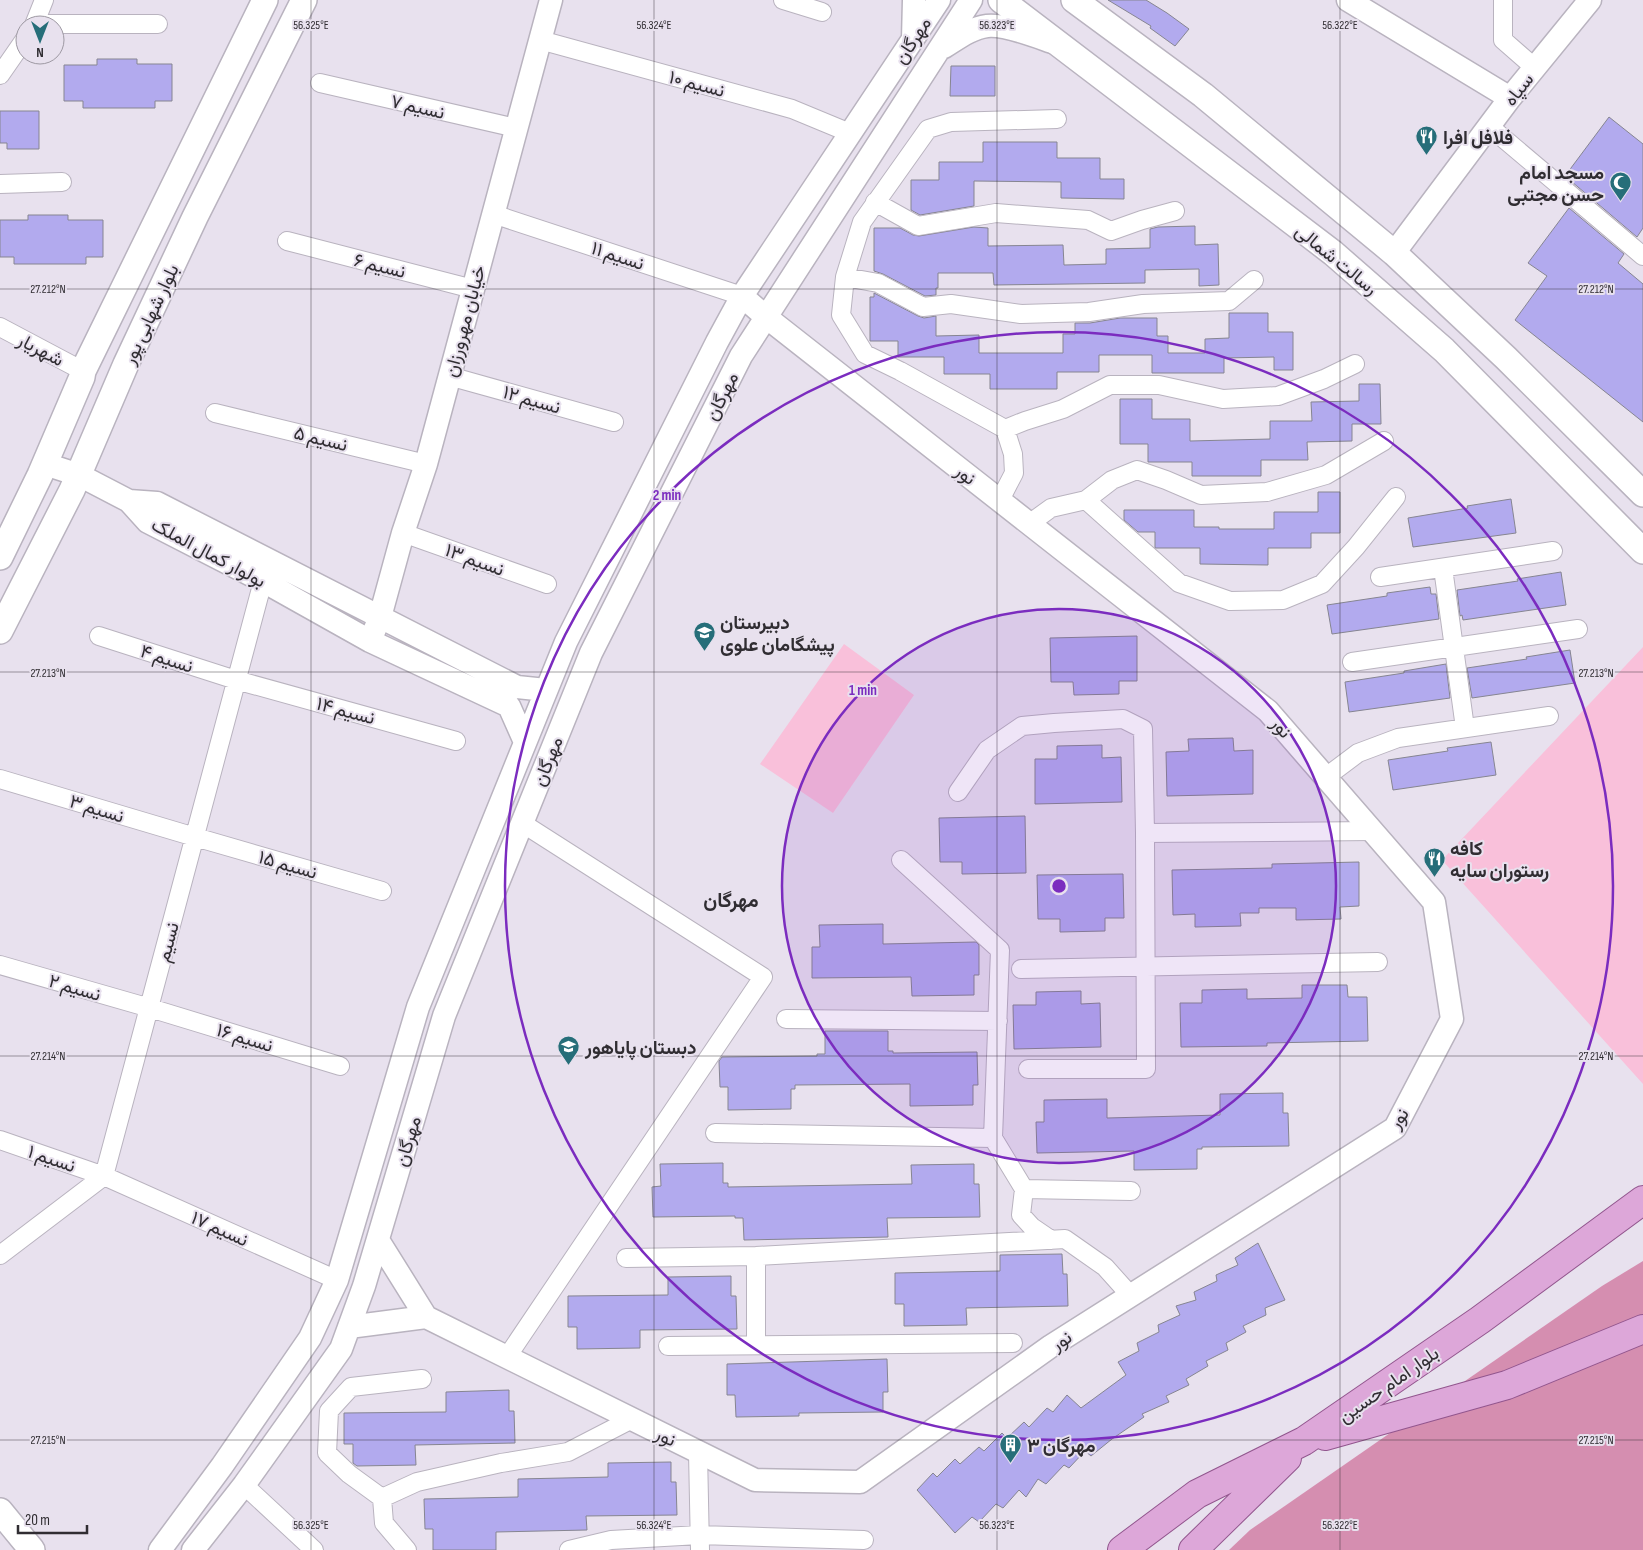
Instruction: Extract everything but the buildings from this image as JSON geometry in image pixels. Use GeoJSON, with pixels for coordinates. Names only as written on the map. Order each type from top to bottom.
{"type":"FeatureCollection","features":[{"type":"Feature","properties":{"kind":"main road","name":"بلوار شهابی پور"},"geometry":{"type":"LineString","coordinates":[[0,556],[45,464],[83,371],[265,0]]}},
{"type":"Feature","properties":{"kind":"main road","name":"بلوار شهابی پور"},"geometry":{"type":"LineString","coordinates":[[0,631],[79,476],[126,364],[195,217],[304,0]]}},
{"type":"Feature","properties":{"kind":"main road","name":"رسالت شمالی"},"geometry":{"type":"LineString","coordinates":[[1001,0],[1333,253],[1444,350],[1643,550]]}},
{"type":"Feature","properties":{"kind":"main road"},"geometry":{"type":"LineString","coordinates":[[1074,0],[1203,94],[1394,253],[1506,358],[1643,494]]}},
{"type":"Feature","properties":{"kind":"main road"},"geometry":{"type":"LineString","coordinates":[[83,371],[117,385]]}},
{"type":"Feature","properties":{"kind":"main road","name":"بلوار امام حسین"},"geometry":{"type":"LineString","coordinates":[[1122,1550],[1197,1494],[1304,1442],[1480,1320],[1643,1200]]}},
{"type":"Feature","properties":{"kind":"main road"},"geometry":{"type":"LineString","coordinates":[[1193,1550],[1304,1442],[1507,1385],[1643,1329]]}},
{"type":"Feature","properties":{"kind":"main road"},"geometry":{"type":"LineString","coordinates":[[0,1510],[20,1546]]}},
{"type":"Feature","properties":{"kind":"street"},"geometry":{"type":"LineString","coordinates":[[38,15],[44,0]]}},
{"type":"Feature","properties":{"kind":"street","name":"خیابان مهرورزان"},"geometry":{"type":"LineString","coordinates":[[370,641],[380,617],[403,533],[426,464],[551,0]]}},
{"type":"Feature","properties":{"kind":"street"},"geometry":{"type":"LineString","coordinates":[[783,0],[822,12]]}},
{"type":"Feature","properties":{"kind":"street"},"geometry":{"type":"LineString","coordinates":[[913,39],[914,0]]}},
{"type":"Feature","properties":{"kind":"street","name":"مهرگان"},"geometry":{"type":"LineString","coordinates":[[160,1550],[222,1466],[310,1338],[337,1280],[418,1007],[566,642],[742,296],[938,0]]}},
{"type":"Feature","properties":{"kind":"street","name":"مهرگان"},"geometry":{"type":"LineString","coordinates":[[193,1550],[244,1485],[341,1349],[364,1286],[444,1016],[591,653],[741,356],[971,0]]}},
{"type":"Feature","properties":{"kind":"street"},"geometry":{"type":"LineString","coordinates":[[1348,0],[1510,98]]}},
{"type":"Feature","properties":{"kind":"street"},"geometry":{"type":"LineString","coordinates":[[1503,0],[1503,40],[1535,68]]}},
{"type":"Feature","properties":{"kind":"street","name":"سپاه"},"geometry":{"type":"LineString","coordinates":[[1394,253],[1510,98],[1590,0]]}},
{"type":"Feature","properties":{"kind":"street"},"geometry":{"type":"LineString","coordinates":[[65,24],[158,24]]}},
{"type":"Feature","properties":{"kind":"street"},"geometry":{"type":"LineString","coordinates":[[939,50],[963,35],[987,26],[1014,29],[1058,44]]}},
{"type":"Feature","properties":{"kind":"street","name":"نسیم ۱۰"},"geometry":{"type":"LineString","coordinates":[[540,40],[792,110],[850,133]]}},
{"type":"Feature","properties":{"kind":"street"},"geometry":{"type":"LineString","coordinates":[[0,75],[15,53]]}},
{"type":"Feature","properties":{"kind":"street","name":"نسیم ۷"},"geometry":{"type":"LineString","coordinates":[[320,83],[516,128]]}},
{"type":"Feature","properties":{"kind":"street"},"geometry":{"type":"LineString","coordinates":[[1000,500],[1014,473],[1013,454],[1005,430],[900,371],[865,354],[841,315],[845,277],[862,222],[928,129],[951,122],[1057,120]]}},
{"type":"Feature","properties":{"kind":"street"},"geometry":{"type":"LineString","coordinates":[[1490,127],[1642,253]]}},
{"type":"Feature","properties":{"kind":"street"},"geometry":{"type":"LineString","coordinates":[[0,184],[62,182]]}},
{"type":"Feature","properties":{"kind":"street"},"geometry":{"type":"LineString","coordinates":[[875,202],[918,226],[996,213],[1088,220],[1111,231],[1176,211]]}},
{"type":"Feature","properties":{"kind":"street","name":"نسیم ۱۱"},"geometry":{"type":"LineString","coordinates":[[493,214],[742,296]]}},
{"type":"Feature","properties":{"kind":"street","name":"نسیم ۶"},"geometry":{"type":"LineString","coordinates":[[287,241],[473,289]]}},
{"type":"Feature","properties":{"kind":"street"},"geometry":{"type":"LineString","coordinates":[[845,277],[878,283],[923,307],[951,304],[1021,314],[1089,312],[1143,304],[1229,301],[1254,280]]}},
{"type":"Feature","properties":{"kind":"street","name":"نور"},"geometry":{"type":"LineString","coordinates":[[426,1317],[755,1480],[860,1482],[1051,1346],[1395,1128],[1452,1019],[1434,902],[1268,711],[766,317],[742,296]]}},
{"type":"Feature","properties":{"kind":"street","name":"شهریار"},"geometry":{"type":"LineString","coordinates":[[0,327],[83,371]]}},
{"type":"Feature","properties":{"kind":"street"},"geometry":{"type":"LineString","coordinates":[[1005,430],[1025,421],[1063,409],[1110,385],[1159,385],[1223,399],[1278,396],[1324,379],[1355,364]]}},
{"type":"Feature","properties":{"kind":"street","name":"نسیم ۱۲"},"geometry":{"type":"LineString","coordinates":[[449,376],[614,422]]}},
{"type":"Feature","properties":{"kind":"street","name":"نسیم ۵"},"geometry":{"type":"LineString","coordinates":[[216,413],[426,464]]}},
{"type":"Feature","properties":{"kind":"street"},"geometry":{"type":"LineString","coordinates":[[1029,524],[1051,508],[1086,500],[1112,480],[1137,470],[1201,495],[1267,492],[1326,476],[1384,441]]}},
{"type":"Feature","properties":{"kind":"street"},"geometry":{"type":"LineString","coordinates":[[45,464],[79,476],[129,501]]}},
{"type":"Feature","properties":{"kind":"street"},"geometry":{"type":"LineString","coordinates":[[1086,500],[1179,583],[1230,601],[1282,600],[1322,584],[1356,547],[1396,497]]}},
{"type":"Feature","properties":{"kind":"street","name":"بولوار کمال الملک"},"geometry":{"type":"LineString","coordinates":[[129,501],[157,504],[517,687],[546,690]]}},
{"type":"Feature","properties":{"kind":"street","name":"بولوار کمال الملک"},"geometry":{"type":"LineString","coordinates":[[129,501],[148,522],[263,581],[370,641],[509,706],[525,742]]}},
{"type":"Feature","properties":{"kind":"street","name":"نسیم ۱۳"},"geometry":{"type":"LineString","coordinates":[[403,533],[547,584]]}},
{"type":"Feature","properties":{"kind":"street"},"geometry":{"type":"LineString","coordinates":[[1380,577],[1554,552]]}},
{"type":"Feature","properties":{"kind":"street"},"geometry":{"type":"LineString","coordinates":[[1443,568],[1465,728]]}},
{"type":"Feature","properties":{"kind":"street","name":"نسیم"},"geometry":{"type":"LineString","coordinates":[[104,1176],[263,581]]}},
{"type":"Feature","properties":{"kind":"street"},"geometry":{"type":"LineString","coordinates":[[1352,662],[1578,629]]}},
{"type":"Feature","properties":{"kind":"street","name":"نسیم ۴"},"geometry":{"type":"LineString","coordinates":[[98,636],[236,680]]}},
{"type":"Feature","properties":{"kind":"street","name":"نسیم ۱۴"},"geometry":{"type":"LineString","coordinates":[[236,680],[456,741]]}},
{"type":"Feature","properties":{"kind":"street"},"geometry":{"type":"LineString","coordinates":[[1326,777],[1358,753],[1398,738],[1549,716]]}},
{"type":"Feature","properties":{"kind":"street"},"geometry":{"type":"LineString","coordinates":[[958,792],[987,750],[1022,726],[1123,720],[1143,729],[1146,1069],[1028,1069]]}},
{"type":"Feature","properties":{"kind":"street","name":"نسیم ۳"},"geometry":{"type":"LineString","coordinates":[[0,779],[194,837]]}},
{"type":"Feature","properties":{"kind":"street"},"geometry":{"type":"LineString","coordinates":[[507,1358],[762,977],[522,823]]}},
{"type":"Feature","properties":{"kind":"street"},"geometry":{"type":"LineString","coordinates":[[1145,833],[1373,831]]}},
{"type":"Feature","properties":{"kind":"street","name":"نسیم ۱۵"},"geometry":{"type":"LineString","coordinates":[[194,837],[382,891]]}},
{"type":"Feature","properties":{"kind":"street"},"geometry":{"type":"LineString","coordinates":[[901,860],[1000,950],[993,1138],[1024,1189],[1022,1215],[1032,1227],[1051,1240]]}},
{"type":"Feature","properties":{"kind":"street"},"geometry":{"type":"LineString","coordinates":[[1021,969],[1378,962]]}},
{"type":"Feature","properties":{"kind":"street","name":"نسیم ۲"},"geometry":{"type":"LineString","coordinates":[[0,965],[150,1008]]}},
{"type":"Feature","properties":{"kind":"street","name":"نسیم ۱۶"},"geometry":{"type":"LineString","coordinates":[[150,1008],[340,1066]]}},
{"type":"Feature","properties":{"kind":"street"},"geometry":{"type":"LineString","coordinates":[[786,1019],[998,1021]]}},
{"type":"Feature","properties":{"kind":"street"},"geometry":{"type":"LineString","coordinates":[[715,1133],[993,1138]]}},
{"type":"Feature","properties":{"kind":"street","name":"نسیم ۱"},"geometry":{"type":"LineString","coordinates":[[0,1140],[104,1176]]}},
{"type":"Feature","properties":{"kind":"street"},"geometry":{"type":"LineString","coordinates":[[377,1144],[403,1153]]}},
{"type":"Feature","properties":{"kind":"street"},"geometry":{"type":"LineString","coordinates":[[0,1255],[104,1176]]}},
{"type":"Feature","properties":{"kind":"street","name":"نسیم ۱۷"},"geometry":{"type":"LineString","coordinates":[[104,1176],[337,1280]]}},
{"type":"Feature","properties":{"kind":"street"},"geometry":{"type":"LineString","coordinates":[[1024,1189],[1131,1191]]}},
{"type":"Feature","properties":{"kind":"street"},"geometry":{"type":"LineString","coordinates":[[626,1258],[756,1256],[1065,1239],[1105,1267],[1131,1296]]}},
{"type":"Feature","properties":{"kind":"street"},"geometry":{"type":"LineString","coordinates":[[349,1327],[426,1317],[378,1240]]}},
{"type":"Feature","properties":{"kind":"street"},"geometry":{"type":"LineString","coordinates":[[756,1256],[756,1345]]}},
{"type":"Feature","properties":{"kind":"street"},"geometry":{"type":"LineString","coordinates":[[668,1346],[1013,1343]]}},
{"type":"Feature","properties":{"kind":"street"},"geometry":{"type":"LineString","coordinates":[[382,1498],[348,1474],[327,1453],[329,1411],[351,1387],[422,1379]]}},
{"type":"Feature","properties":{"kind":"street"},"geometry":{"type":"LineString","coordinates":[[382,1498],[417,1482],[501,1463],[568,1452],[632,1419]]}},
{"type":"Feature","properties":{"kind":"street"},"geometry":{"type":"LineString","coordinates":[[698,1452],[700,1543]]}},
{"type":"Feature","properties":{"kind":"street"},"geometry":{"type":"LineString","coordinates":[[244,1485],[314,1550]]}},
{"type":"Feature","properties":{"kind":"street"},"geometry":{"type":"LineString","coordinates":[[382,1498],[384,1523],[407,1550]]}},
{"type":"Feature","properties":{"kind":"street"},"geometry":{"type":"LineString","coordinates":[[568,1550],[611,1540],[700,1543],[864,1540]]}},
{"type":"Feature","properties":{"kind":"shaded area"},"geometry":{"type":"Polygon","coordinates":[[[844,644],[914,695],[833,813],[760,764],[844,644]]]}},
{"type":"Feature","properties":{"kind":"shaded area"},"geometry":{"type":"Polygon","coordinates":[[[1643,647],[1643,1084],[1442,860],[1643,647]]]}},
{"type":"Feature","properties":{"kind":"shaded area"},"geometry":{"type":"Polygon","coordinates":[[[1643,1261],[1643,1550],[1229,1550],[1250,1530],[1602,1286],[1643,1261]]]}},
{"type":"Feature","properties":{"kind":"place","name":"فلافل افرا"},"geometry":{"type":"Point","coordinates":[1427,156]}},
{"type":"Feature","properties":{"kind":"place","name":"مسجد امام حسن مجتبی"},"geometry":{"type":"Point","coordinates":[1620,202]}},
{"type":"Feature","properties":{"kind":"place","name":"دبیرستان پیشگامان علوی"},"geometry":{"type":"Point","coordinates":[704,652]}},
{"type":"Feature","properties":{"kind":"place","name":"کافه رستوران سایه"},"geometry":{"type":"Point","coordinates":[1434,878]}},
{"type":"Feature","properties":{"kind":"place","name":"دبستان پایاهور"},"geometry":{"type":"Point","coordinates":[569,1066]}},
{"type":"Feature","properties":{"kind":"place","name":"مهرگان ۳"},"geometry":{"type":"Point","coordinates":[1011,1464]}},
{"type":"Feature","properties":{"kind":"district","name":"مهرگان"},"geometry":{"type":"Point","coordinates":[731,900]}}]}
